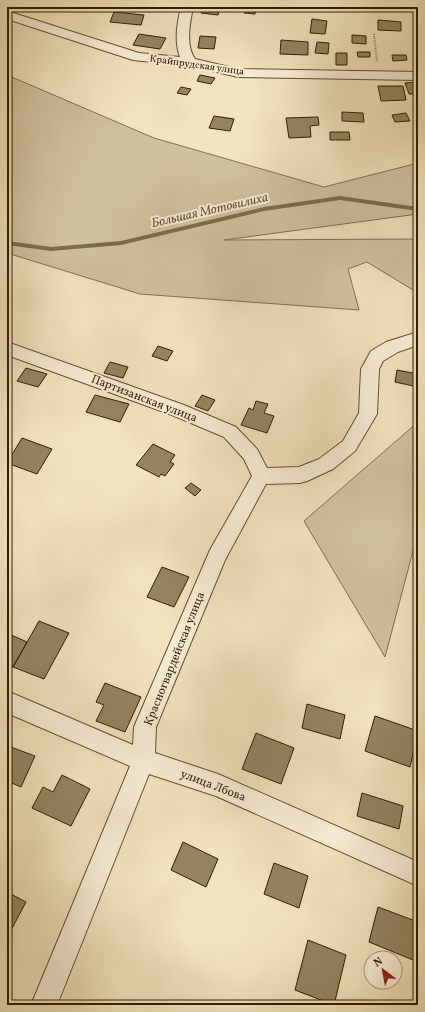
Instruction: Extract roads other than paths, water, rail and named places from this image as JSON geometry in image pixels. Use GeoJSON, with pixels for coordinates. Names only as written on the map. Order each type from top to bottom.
{"type":"FeatureCollection","features":[{"type":"Feature","properties":{"kind":"street"},"geometry":{"type":"LineString","coordinates":[[187,7],[183,39],[185,56],[190,62]]}},
{"type":"Feature","properties":{"kind":"street","name":"Крайпрудская улица"},"geometry":{"type":"LineString","coordinates":[[7,15],[138,57],[190,62],[238,73],[418,76]]}},
{"type":"Feature","properties":{"kind":"street"},"geometry":{"type":"LineString","coordinates":[[262,476],[300,474],[326,464],[349,446],[368,414],[370,369],[377,356],[392,347],[418,338]]}},
{"type":"Feature","properties":{"kind":"street","name":"Партизанская улица"},"geometry":{"type":"LineString","coordinates":[[7,348],[178,410],[230,432],[251,454],[262,476]]}},
{"type":"Feature","properties":{"kind":"street","name":"Красногвардейская улица"},"geometry":{"type":"LineString","coordinates":[[44,1005],[143,761],[146,727],[218,556],[262,476]]}},
{"type":"Feature","properties":{"kind":"street","name":"улица Лбова"},"geometry":{"type":"LineString","coordinates":[[7,702],[143,761],[218,785],[418,874]]}},
{"type":"Feature","properties":{"kind":"waterway","name":"Большая Мотовилиха"},"geometry":{"type":"LineString","coordinates":[[7,243],[51,249],[121,243],[264,209],[340,198],[418,209]]}}]}
